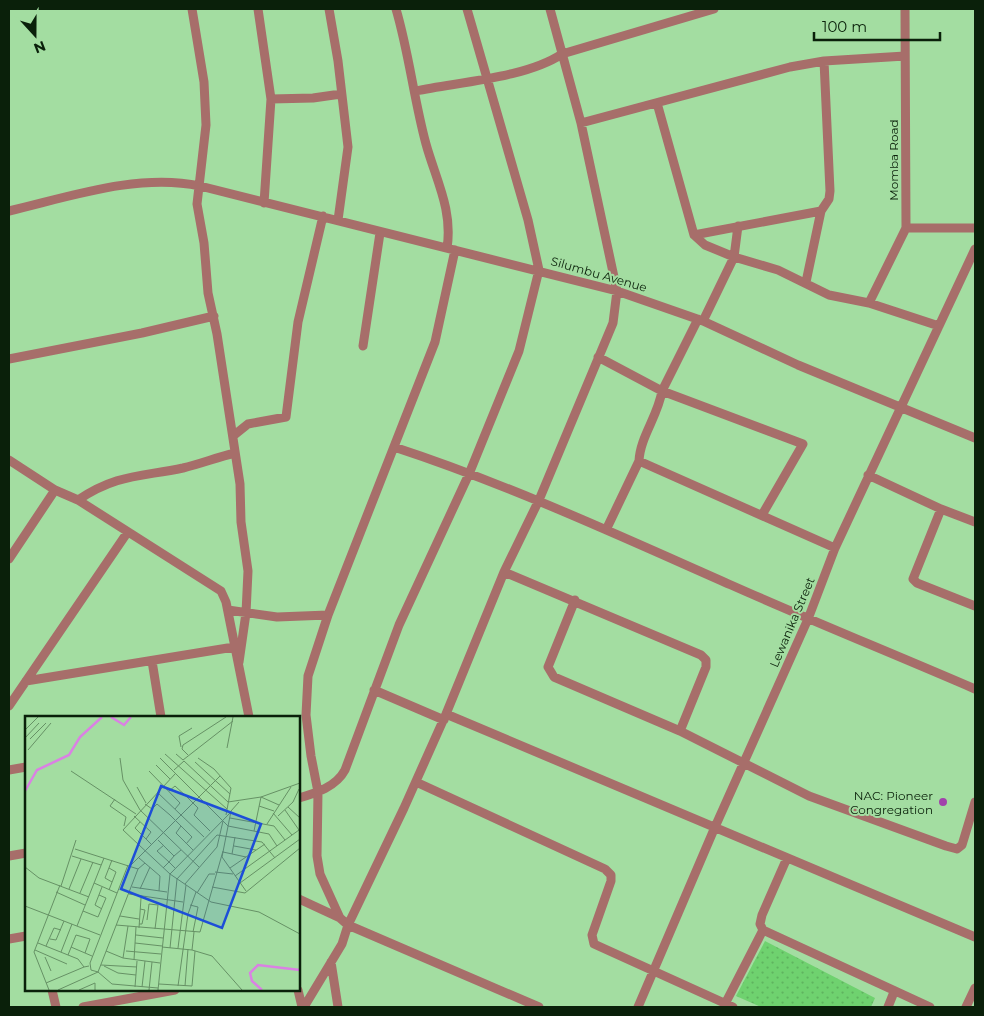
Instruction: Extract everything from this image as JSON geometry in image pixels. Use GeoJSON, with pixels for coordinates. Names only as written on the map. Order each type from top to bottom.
{"type":"FeatureCollection","features":[{"type":"Feature","properties":{"kind":"street"},"geometry":{"type":"LineString","coordinates":[[192,9],[204,82],[206,124],[197,204],[204,243],[208,293],[214,316],[233,436],[248,571],[246,613],[238,646]]}},
{"type":"Feature","properties":{"kind":"street"},"geometry":{"type":"LineString","coordinates":[[258,9],[271,98],[264,203]]}},
{"type":"Feature","properties":{"kind":"street"},"geometry":{"type":"LineString","coordinates":[[329,9],[348,147],[338,220]]}},
{"type":"Feature","properties":{"kind":"street"},"geometry":{"type":"LineString","coordinates":[[344,921],[320,874],[316,856],[318,792],[311,756],[306,696],[308,676],[328,615],[435,342],[451,250],[447,205],[426,144],[416,91],[396,9]]}},
{"type":"Feature","properties":{"kind":"street"},"geometry":{"type":"LineString","coordinates":[[300,798],[318,792],[341,778],[418,581],[470,474],[519,351],[539,270],[526,211],[467,9]]}},
{"type":"Feature","properties":{"kind":"street"},"geometry":{"type":"LineString","coordinates":[[303,1007],[342,944],[344,921],[416,782],[445,717],[504,572],[539,500],[613,323],[617,290],[581,123],[550,9]]}},
{"type":"Feature","properties":{"kind":"street"},"geometry":{"type":"LineString","coordinates":[[416,91],[527,69],[552,60],[562,54],[713,9]]}},
{"type":"Feature","properties":{"kind":"street","name":"Momba Road"},"geometry":{"type":"LineString","coordinates":[[869,303],[906,228],[905,9]]}},
{"type":"Feature","properties":{"kind":"street"},"geometry":{"type":"LineString","coordinates":[[581,123],[790,67],[824,61],[906,56]]}},
{"type":"Feature","properties":{"kind":"street"},"geometry":{"type":"LineString","coordinates":[[806,282],[821,211],[829,199],[830,191],[825,118],[824,61]]}},
{"type":"Feature","properties":{"kind":"street"},"geometry":{"type":"LineString","coordinates":[[271,98],[313,98],[341,94]]}},
{"type":"Feature","properties":{"kind":"street"},"geometry":{"type":"LineString","coordinates":[[657,103],[694,235],[705,245],[734,257],[778,270],[830,295],[869,303],[939,326]]}},
{"type":"Feature","properties":{"kind":"street","name":"Silumbu Avenue"},"geometry":{"type":"LineString","coordinates":[[9,211],[124,185],[176,181],[200,186],[617,290],[701,320],[798,365],[975,438]]}},
{"type":"Feature","properties":{"kind":"street"},"geometry":{"type":"LineString","coordinates":[[694,235],[821,211]]}},
{"type":"Feature","properties":{"kind":"street"},"geometry":{"type":"LineString","coordinates":[[233,436],[248,424],[286,417],[298,322],[323,216]]}},
{"type":"Feature","properties":{"kind":"street"},"geometry":{"type":"LineString","coordinates":[[606,530],[639,462],[640,450],[659,408],[662,391],[734,257],[738,226]]}},
{"type":"Feature","properties":{"kind":"street"},"geometry":{"type":"LineString","coordinates":[[906,228],[975,228]]}},
{"type":"Feature","properties":{"kind":"street"},"geometry":{"type":"LineString","coordinates":[[363,346],[380,232]]}},
{"type":"Feature","properties":{"kind":"street","name":"Lewanika Street"},"geometry":{"type":"LineString","coordinates":[[638,1007],[715,827],[808,619],[835,548],[975,249]]}},
{"type":"Feature","properties":{"kind":"street"},"geometry":{"type":"LineString","coordinates":[[9,359],[214,316]]}},
{"type":"Feature","properties":{"kind":"street"},"geometry":{"type":"LineString","coordinates":[[598,357],[662,391],[803,444],[762,515]]}},
{"type":"Feature","properties":{"kind":"street"},"geometry":{"type":"LineString","coordinates":[[394,448],[539,500],[808,619],[975,689]]}},
{"type":"Feature","properties":{"kind":"street"},"geometry":{"type":"LineString","coordinates":[[78,500],[95,489],[113,481],[141,474],[183,468],[235,452]]}},
{"type":"Feature","properties":{"kind":"street"},"geometry":{"type":"LineString","coordinates":[[9,460],[56,490],[78,500],[126,533],[221,591],[238,646],[249,716]]}},
{"type":"Feature","properties":{"kind":"street"},"geometry":{"type":"LineString","coordinates":[[639,462],[835,548]]}},
{"type":"Feature","properties":{"kind":"street"},"geometry":{"type":"LineString","coordinates":[[868,475],[941,509],[975,522]]}},
{"type":"Feature","properties":{"kind":"street"},"geometry":{"type":"LineString","coordinates":[[9,559],[56,490]]}},
{"type":"Feature","properties":{"kind":"street"},"geometry":{"type":"LineString","coordinates":[[941,509],[913,579],[917,583],[975,606]]}},
{"type":"Feature","properties":{"kind":"street"},"geometry":{"type":"LineString","coordinates":[[9,706],[126,533]]}},
{"type":"Feature","properties":{"kind":"street"},"geometry":{"type":"LineString","coordinates":[[504,572],[575,600],[701,655],[706,660],[706,666],[680,731]]}},
{"type":"Feature","properties":{"kind":"street"},"geometry":{"type":"LineString","coordinates":[[575,600],[548,668],[554,677],[627,710],[680,731],[809,796],[956,849],[962,845],[975,802]]}},
{"type":"Feature","properties":{"kind":"street"},"geometry":{"type":"LineString","coordinates":[[228,610],[277,617],[328,615]]}},
{"type":"Feature","properties":{"kind":"street"},"geometry":{"type":"LineString","coordinates":[[26,681],[238,646]]}},
{"type":"Feature","properties":{"kind":"street"},"geometry":{"type":"LineString","coordinates":[[152,660],[162,716]]}},
{"type":"Feature","properties":{"kind":"street"},"geometry":{"type":"LineString","coordinates":[[374,690],[715,827],[975,937]]}},
{"type":"Feature","properties":{"kind":"street"},"geometry":{"type":"LineString","coordinates":[[9,770],[25,767]]}},
{"type":"Feature","properties":{"kind":"street"},"geometry":{"type":"LineString","coordinates":[[416,782],[605,869],[611,875],[611,881],[592,940],[594,944],[729,1006],[764,930]]}},
{"type":"Feature","properties":{"kind":"street"},"geometry":{"type":"LineString","coordinates":[[9,856],[25,852]]}},
{"type":"Feature","properties":{"kind":"street"},"geometry":{"type":"LineString","coordinates":[[787,858],[762,915],[760,924],[764,930],[894,992],[930,1007]]}},
{"type":"Feature","properties":{"kind":"street"},"geometry":{"type":"LineString","coordinates":[[300,899],[344,921],[539,1007]]}},
{"type":"Feature","properties":{"kind":"street"},"geometry":{"type":"LineString","coordinates":[[9,939],[25,936]]}},
{"type":"Feature","properties":{"kind":"street"},"geometry":{"type":"LineString","coordinates":[[331,962],[338,1007]]}},
{"type":"Feature","properties":{"kind":"street"},"geometry":{"type":"LineString","coordinates":[[966,1007],[975,988]]}},
{"type":"Feature","properties":{"kind":"street"},"geometry":{"type":"LineString","coordinates":[[52,991],[56,1007]]}},
{"type":"Feature","properties":{"kind":"street"},"geometry":{"type":"LineString","coordinates":[[83,1007],[170,991]]}},
{"type":"Feature","properties":{"kind":"street"},"geometry":{"type":"LineString","coordinates":[[298,991],[303,1007]]}},
{"type":"Feature","properties":{"kind":"street"},"geometry":{"type":"LineString","coordinates":[[888,1007],[894,992]]}},
{"type":"Feature","properties":{"kind":"green space"},"geometry":{"type":"Polygon","coordinates":[[[765,941],[875,998],[871,1007],[761,1007],[736,996],[765,941]]]}},
{"type":"Feature","properties":{"kind":"place","name":"NAC: Pioneer Congregation"},"geometry":{"type":"Point","coordinates":[943,802]}}]}
